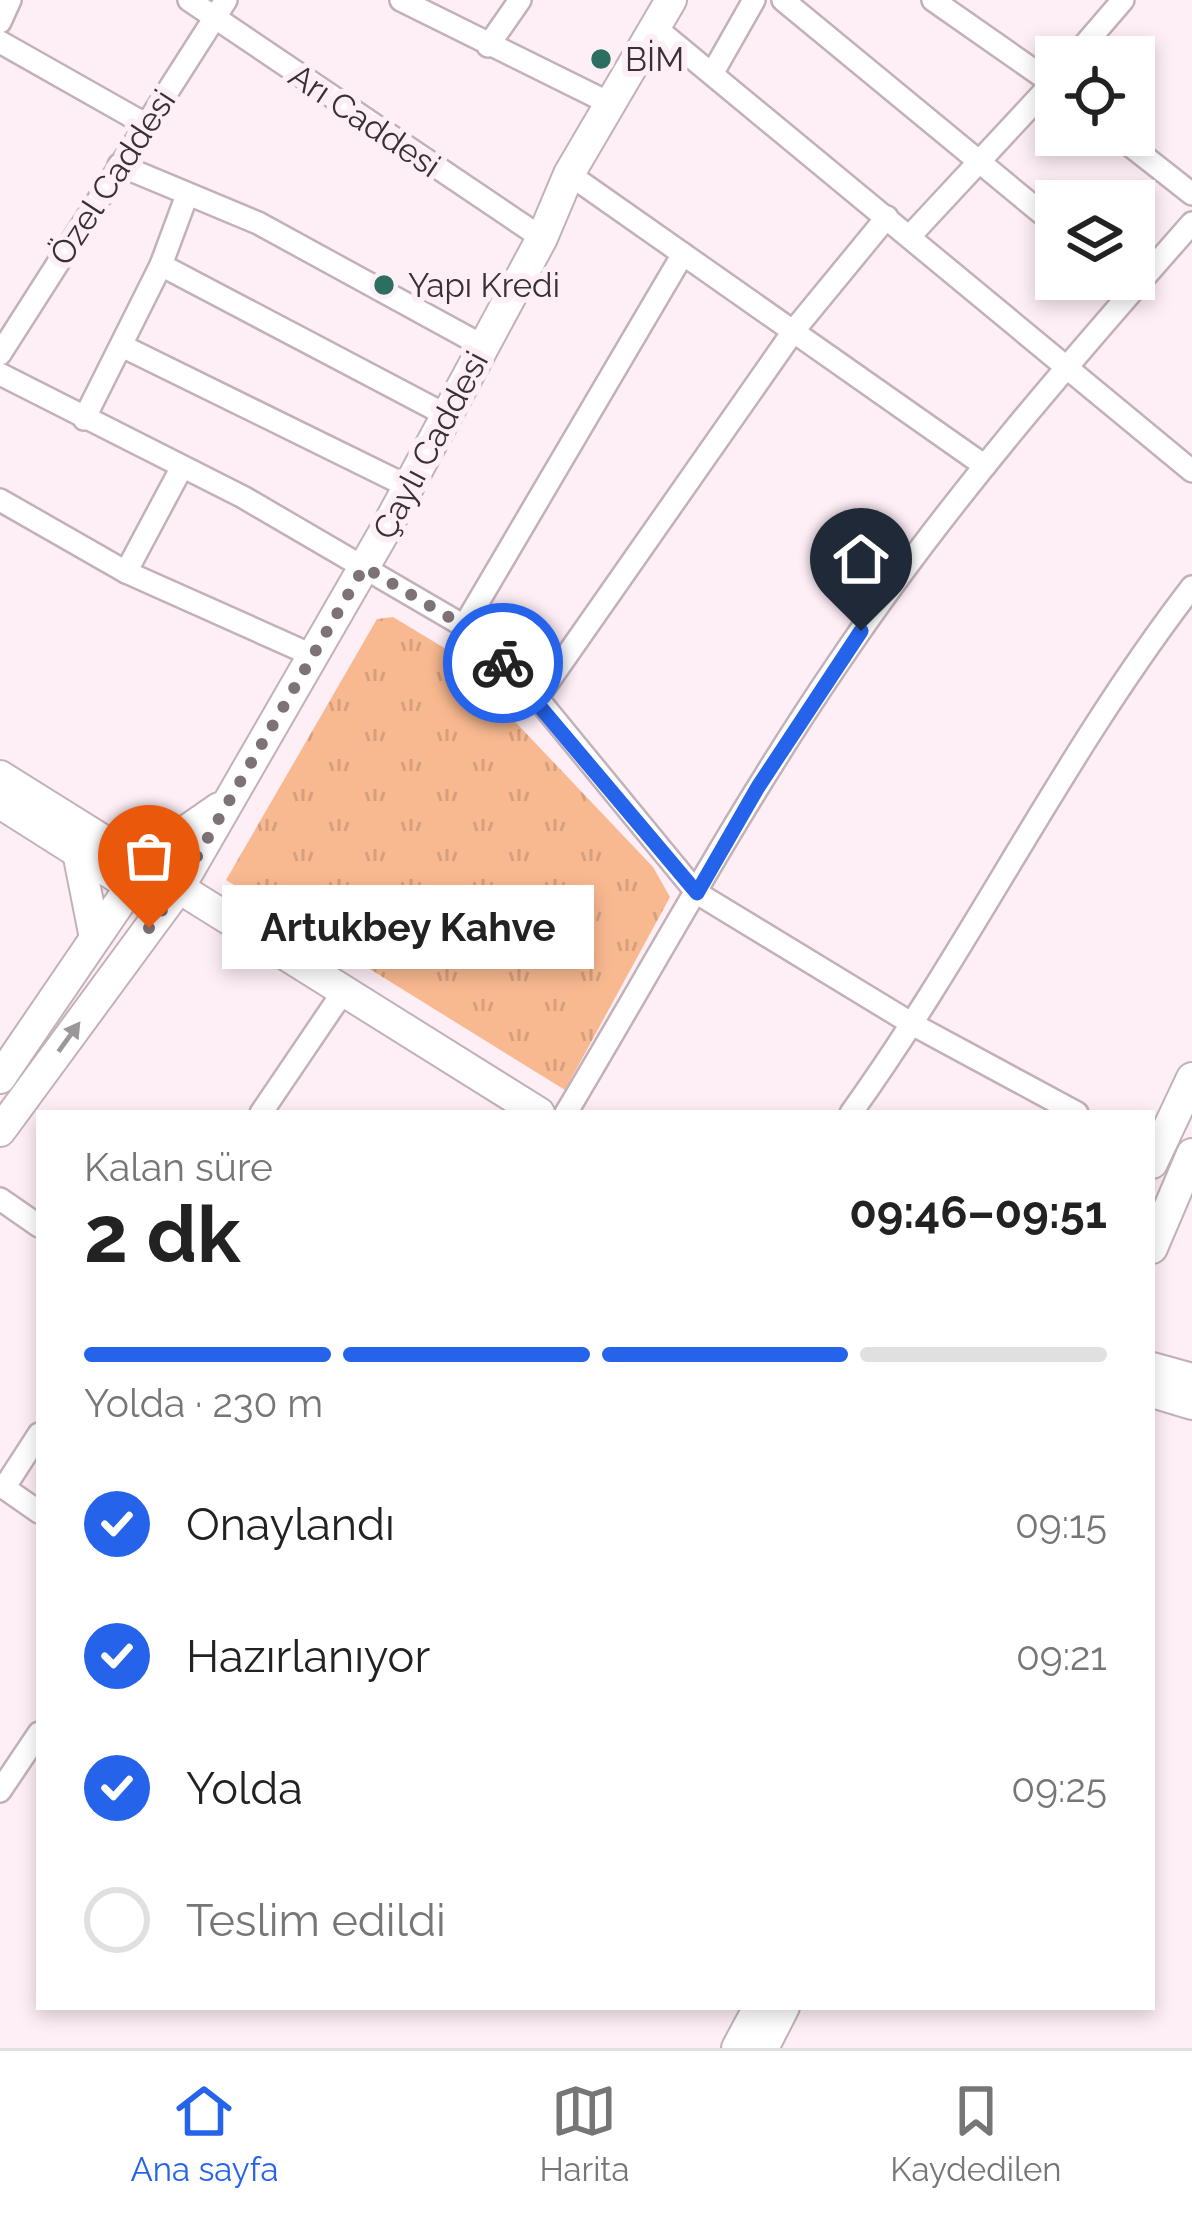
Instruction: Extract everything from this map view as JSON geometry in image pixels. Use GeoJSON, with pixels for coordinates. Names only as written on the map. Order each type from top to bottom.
{"type":"FeatureCollection","features":[{"type":"Feature","properties":{"kind":"street"},"geometry":{"type":"LineString","coordinates":[[0,22],[10,0]]}},
{"type":"Feature","properties":{"kind":"street","name":"Arı Caddesi"},"geometry":{"type":"LineString","coordinates":[[189,0],[221,10],[542,238]]}},
{"type":"Feature","properties":{"kind":"street"},"geometry":{"type":"LineString","coordinates":[[401,0],[611,104]]}},
{"type":"Feature","properties":{"kind":"street"},"geometry":{"type":"LineString","coordinates":[[488,46],[520,0]]}},
{"type":"Feature","properties":{"kind":"street","name":"Çaylı Caddesi"},"geometry":{"type":"LineString","coordinates":[[0,1131],[172,897],[233,796],[409,487],[542,238],[569,174],[671,0]]}},
{"type":"Feature","properties":{"kind":"street"},"geometry":{"type":"LineString","coordinates":[[712,74],[754,0]]}},
{"type":"Feature","properties":{"kind":"street"},"geometry":{"type":"LineString","coordinates":[[783,0],[1035,207]]}},
{"type":"Feature","properties":{"kind":"street"},"geometry":{"type":"LineString","coordinates":[[933,0],[1035,69]]}},
{"type":"Feature","properties":{"kind":"street"},"geometry":{"type":"LineString","coordinates":[[1092,36],[1123,0]]}},
{"type":"Feature","properties":{"kind":"street","name":"Özel Caddesi"},"geometry":{"type":"LineString","coordinates":[[1,351],[221,10]]}},
{"type":"Feature","properties":{"kind":"street"},"geometry":{"type":"LineString","coordinates":[[656,28],[1192,471]]}},
{"type":"Feature","properties":{"kind":"street"},"geometry":{"type":"LineString","coordinates":[[0,42],[145,124]]}},
{"type":"Feature","properties":{"kind":"street"},"geometry":{"type":"LineString","coordinates":[[910,236],[1035,104]]}},
{"type":"Feature","properties":{"kind":"street"},"geometry":{"type":"LineString","coordinates":[[1144,156],[1192,194]]}},
{"type":"Feature","properties":{"kind":"street"},"geometry":{"type":"LineString","coordinates":[[118,165],[258,224],[483,346]]}},
{"type":"Feature","properties":{"kind":"street"},"geometry":{"type":"LineString","coordinates":[[569,174],[985,466]]}},
{"type":"Feature","properties":{"kind":"street"},"geometry":{"type":"LineString","coordinates":[[84,419],[161,266],[187,195]]}},
{"type":"Feature","properties":{"kind":"street"},"geometry":{"type":"LineString","coordinates":[[537,698],[795,329],[887,217]]}},
{"type":"Feature","properties":{"kind":"street"},"geometry":{"type":"LineString","coordinates":[[1155,258],[1192,223]]}},
{"type":"Feature","properties":{"kind":"street"},"geometry":{"type":"LineString","coordinates":[[464,626],[683,254]]}},
{"type":"Feature","properties":{"kind":"street"},"geometry":{"type":"LineString","coordinates":[[161,266],[446,415]]}},
{"type":"Feature","properties":{"kind":"street"},"geometry":{"type":"LineString","coordinates":[[568,1110],[838,662],[1115,300]]}},
{"type":"Feature","properties":{"kind":"street"},"geometry":{"type":"LineString","coordinates":[[122,346],[409,487]]}},
{"type":"Feature","properties":{"kind":"street"},"geometry":{"type":"LineString","coordinates":[[0,374],[182,467],[464,626],[537,698],[697,893],[914,1025],[1071,1110]]}},
{"type":"Feature","properties":{"kind":"street"},"geometry":{"type":"LineString","coordinates":[[126,572],[182,467]]}},
{"type":"Feature","properties":{"kind":"street"},"geometry":{"type":"LineString","coordinates":[[0,500],[126,572],[314,656]]}},
{"type":"Feature","properties":{"kind":"street"},"geometry":{"type":"LineString","coordinates":[[852,1110],[914,1025],[1136,660],[1192,587]]}},
{"type":"Feature","properties":{"kind":"street"},"geometry":{"type":"LineString","coordinates":[[0,776],[129,854],[172,897]]}},
{"type":"Feature","properties":{"kind":"street"},"geometry":{"type":"LineString","coordinates":[[129,854],[167,844],[233,796]]}},
{"type":"Feature","properties":{"kind":"street"},"geometry":{"type":"LineString","coordinates":[[0,803],[131,886],[172,897],[343,992],[534,1110]]}},
{"type":"Feature","properties":{"kind":"street"},"geometry":{"type":"LineString","coordinates":[[78,852],[95,938]]}},
{"type":"Feature","properties":{"kind":"street"},"geometry":{"type":"LineString","coordinates":[[0,1078],[131,886]]}},
{"type":"Feature","properties":{"kind":"street"},"geometry":{"type":"LineString","coordinates":[[263,1110],[343,992]]}},
{"type":"Feature","properties":{"kind":"street"},"geometry":{"type":"LineString","coordinates":[[1155,1153],[1192,1078]]}},
{"type":"Feature","properties":{"kind":"street"},"geometry":{"type":"LineString","coordinates":[[1155,1241],[1192,1154]]}},
{"type":"Feature","properties":{"kind":"street"},"geometry":{"type":"LineString","coordinates":[[0,1199],[36,1224]]}},
{"type":"Feature","properties":{"kind":"street"},"geometry":{"type":"LineString","coordinates":[[1155,1369],[1192,1379]]}},
{"type":"Feature","properties":{"kind":"street"},"geometry":{"type":"LineString","coordinates":[[1155,1393],[1192,1404]]}},
{"type":"Feature","properties":{"kind":"street"},"geometry":{"type":"LineString","coordinates":[[36,1438],[2,1487],[36,1510]]}},
{"type":"Feature","properties":{"kind":"street"},"geometry":{"type":"LineString","coordinates":[[0,1791],[36,1737]]}},
{"type":"Feature","properties":{"kind":"street"},"geometry":{"type":"LineString","coordinates":[[736,2048],[757,2010]]}},
{"type":"Feature","properties":{"kind":"street"},"geometry":{"type":"LineString","coordinates":[[763,2048],[782,2010]]}},
{"type":"Feature","properties":{"kind":"green space"},"geometry":{"type":"Polygon","coordinates":[[[393,617],[446,649],[653,867],[670,897],[565,1090],[226,880],[377,619],[393,617]]]}},
{"type":"Feature","properties":{"kind":"way so far"},"geometry":{"type":"LineString","coordinates":[[149,928],[180,886],[364,567],[464,626],[503,663]]}},
{"type":"Feature","properties":{"kind":"place","name":"BİM"},"geometry":{"type":"Point","coordinates":[601,59]}},
{"type":"Feature","properties":{"kind":"place","name":"Yapı Kredi"},"geometry":{"type":"Point","coordinates":[384,285]}},
{"type":"Feature","properties":{"kind":"place","name":"Artukbey Kahve"},"geometry":{"type":"Point","coordinates":[149,928]}},
{"type":"Feature","properties":{"kind":"route"},"geometry":{"type":"LineString","coordinates":[[503,663],[697,893],[758,787],[861,631]]}}]}
